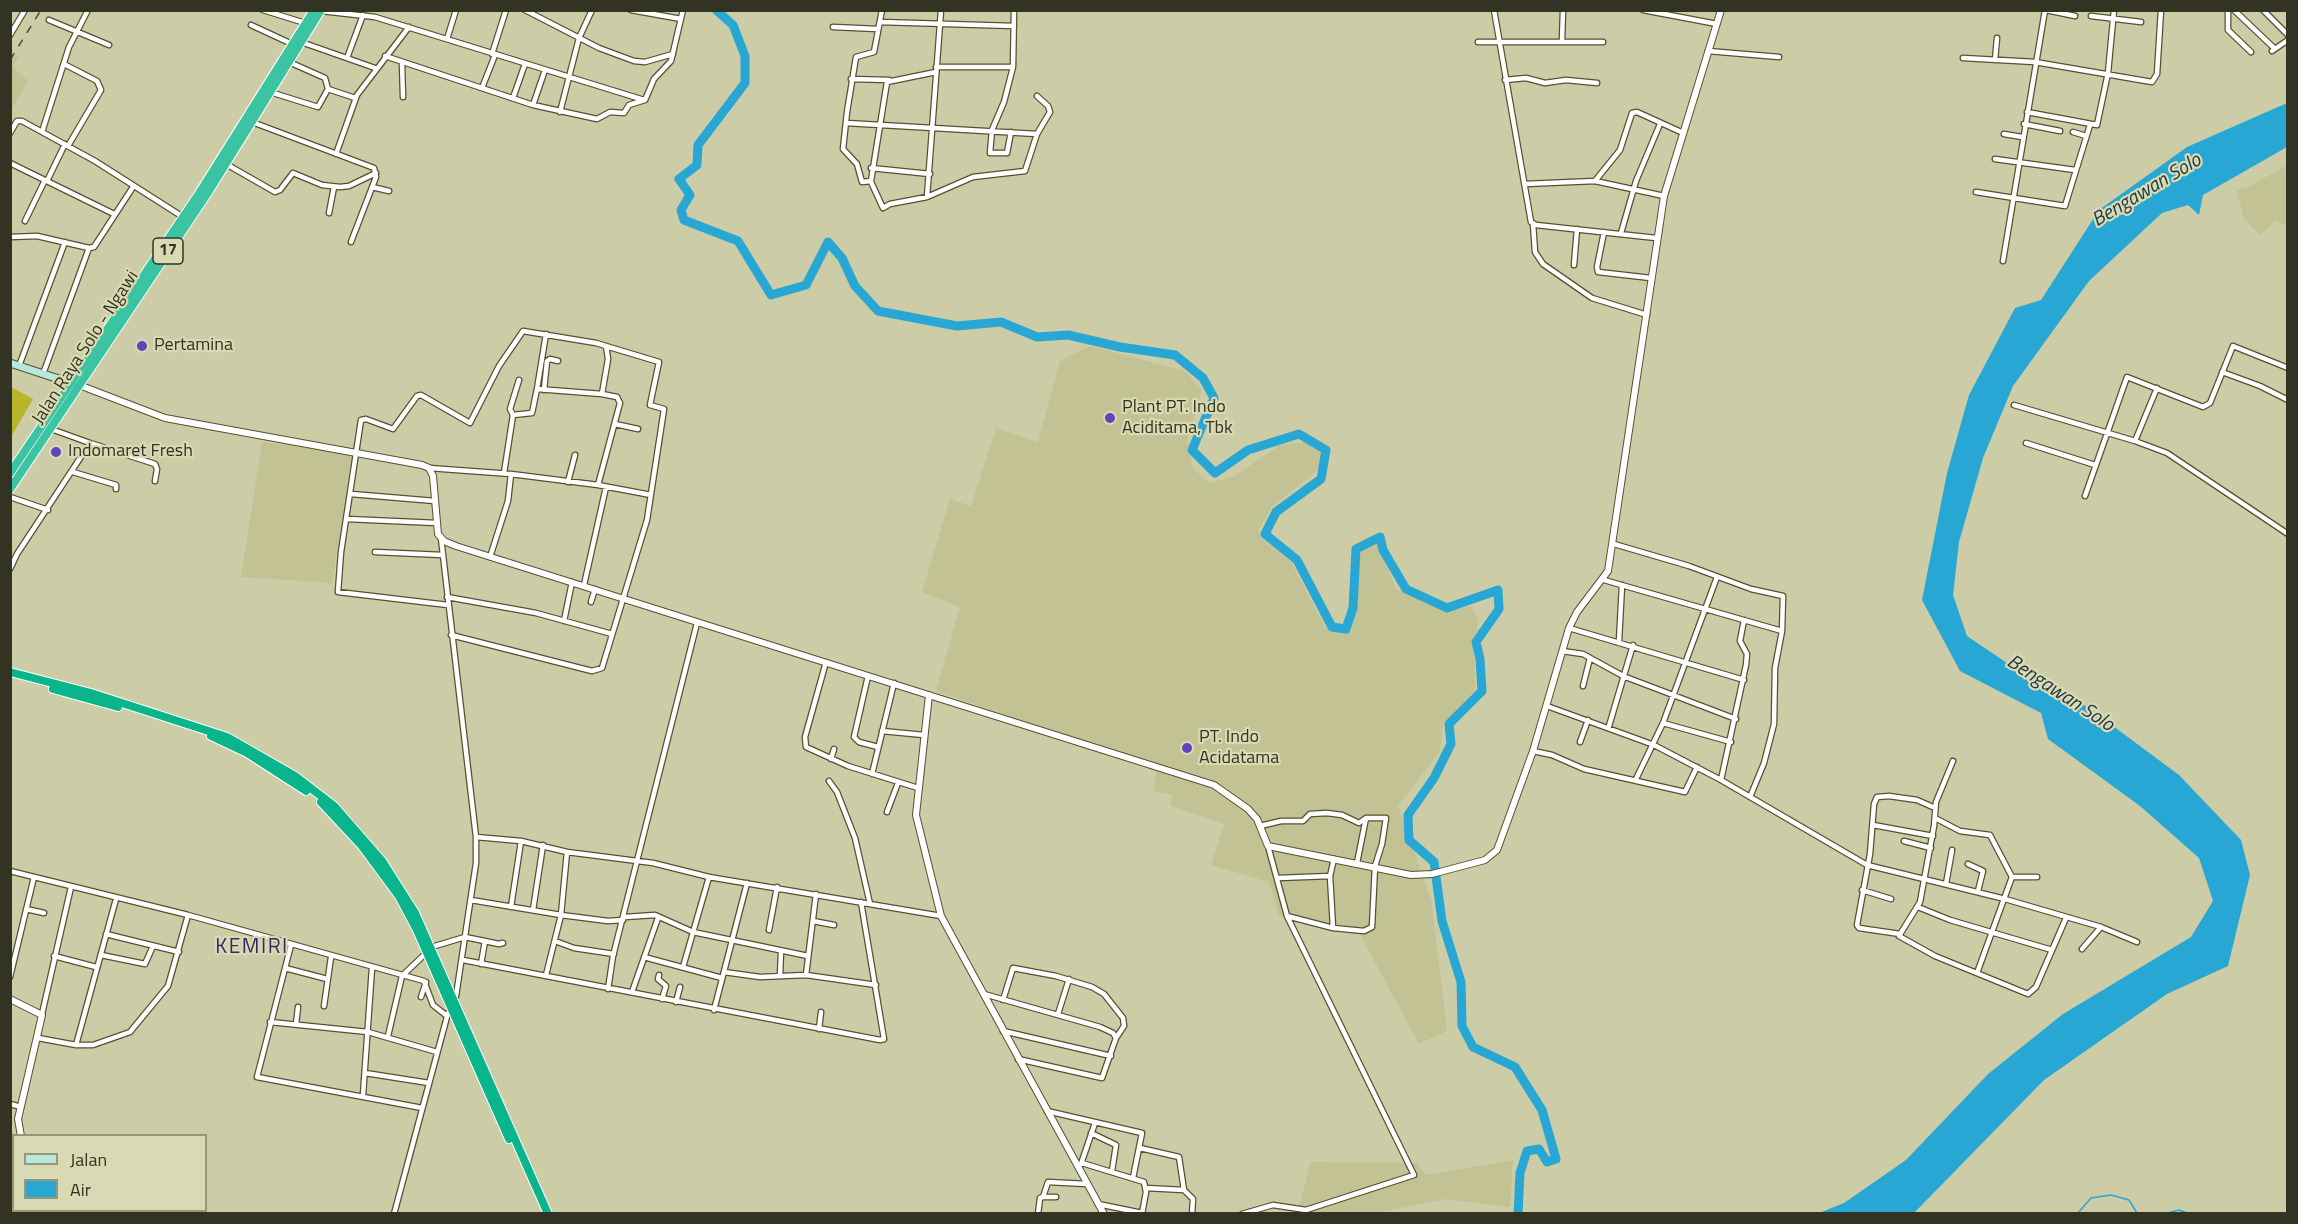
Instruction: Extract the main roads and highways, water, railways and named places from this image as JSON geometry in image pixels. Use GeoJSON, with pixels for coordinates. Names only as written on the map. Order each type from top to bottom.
{"type":"FeatureCollection","features":[{"type":"Feature","properties":{"kind":"highway","name":"Jalan Raya Solo - Ngawi"},"geometry":{"type":"LineString","coordinates":[[10,473],[75,384],[314,10]]}},
{"type":"Feature","properties":{"kind":"highway","name":"Jalan Raya Solo - Ngawi"},"geometry":{"type":"LineString","coordinates":[[10,489],[51,429],[75,384],[113,338],[226,164],[321,11]]}},
{"type":"Feature","properties":{"kind":"highway"},"geometry":{"type":"LineString","coordinates":[[10,672],[91,693],[227,737],[295,776],[334,807],[382,861],[415,913],[548,1214]]}},
{"type":"Feature","properties":{"kind":"highway"},"geometry":{"type":"LineString","coordinates":[[10,677],[207,735],[267,765],[306,791],[334,815],[376,863],[408,912],[542,1214]]}},
{"type":"Feature","properties":{"kind":"main road"},"geometry":{"type":"LineString","coordinates":[[10,363],[75,384]]}},
{"type":"Feature","properties":{"kind":"water","name":"Bengawan Solo"},"geometry":{"type":"Polygon","coordinates":[[[2287,103],[2287,147],[2203,195],[2199,215],[2188,205],[2162,213],[2089,281],[2013,386],[1983,458],[1959,542],[1953,595],[1967,636],[2044,688],[2086,706],[2179,775],[2241,840],[2250,875],[2228,966],[2167,994],[2044,1080],[1914,1213],[1819,1213],[1844,1203],[1906,1160],[1988,1074],[2063,1014],[2191,937],[2213,901],[2199,858],[2140,806],[2048,739],[2041,713],[1960,671],[1922,600],[1947,473],[1969,395],[2015,308],[2041,300],[2099,210],[2187,147],[2287,103]]]}},
{"type":"Feature","properties":{"kind":"waterway"},"geometry":{"type":"LineString","coordinates":[[716,10],[733,25],[745,56],[745,83],[698,145],[697,165],[679,179],[690,195],[681,210],[684,220],[738,241],[771,295],[806,285],[828,242],[842,258],[855,286],[878,311],[957,326],[1001,322],[1037,337],[1068,335],[1120,347],[1175,355],[1203,378],[1214,398],[1192,450],[1215,473],[1248,450],[1299,434],[1326,450],[1321,479],[1276,512],[1265,534],[1297,560],[1332,627],[1346,629],[1353,608],[1356,549],[1380,537],[1383,550],[1406,589],[1447,608],[1498,590],[1499,609],[1476,642],[1480,659],[1482,691],[1449,724],[1451,744],[1434,778],[1408,815],[1409,840],[1434,862],[1442,921],[1461,982],[1462,1026],[1473,1047],[1515,1067],[1542,1110],[1556,1159],[1547,1162],[1539,1149],[1527,1151],[1520,1173],[1518,1214]]}},
{"type":"Feature","properties":{"kind":"waterway"},"geometry":{"type":"LineString","coordinates":[[2077,1214],[2091,1198],[2111,1195],[2129,1200],[2137,1213],[2151,1214]]}},
{"type":"Feature","properties":{"kind":"waterway"},"geometry":{"type":"LineString","coordinates":[[2164,1214],[2179,1210],[2190,1214]]}},
{"type":"Feature","properties":{"kind":"railway"},"geometry":{"type":"LineString","coordinates":[[10,60],[41,10]]}},
{"type":"Feature","properties":{"kind":"place","name":"Pertamina"},"geometry":{"type":"Point","coordinates":[142,346]}},
{"type":"Feature","properties":{"kind":"place","name":"Plant PT. Indo Aciditama, Tbk"},"geometry":{"type":"Point","coordinates":[1110,418]}},
{"type":"Feature","properties":{"kind":"place","name":"Indomaret Fresh"},"geometry":{"type":"Point","coordinates":[56,452]}},
{"type":"Feature","properties":{"kind":"place","name":"PT. Indo Acidatama"},"geometry":{"type":"Point","coordinates":[1187,748]}},
{"type":"Feature","properties":{"kind":"district","name":"KEMIRI"},"geometry":{"type":"Point","coordinates":[252,948]}}]}
